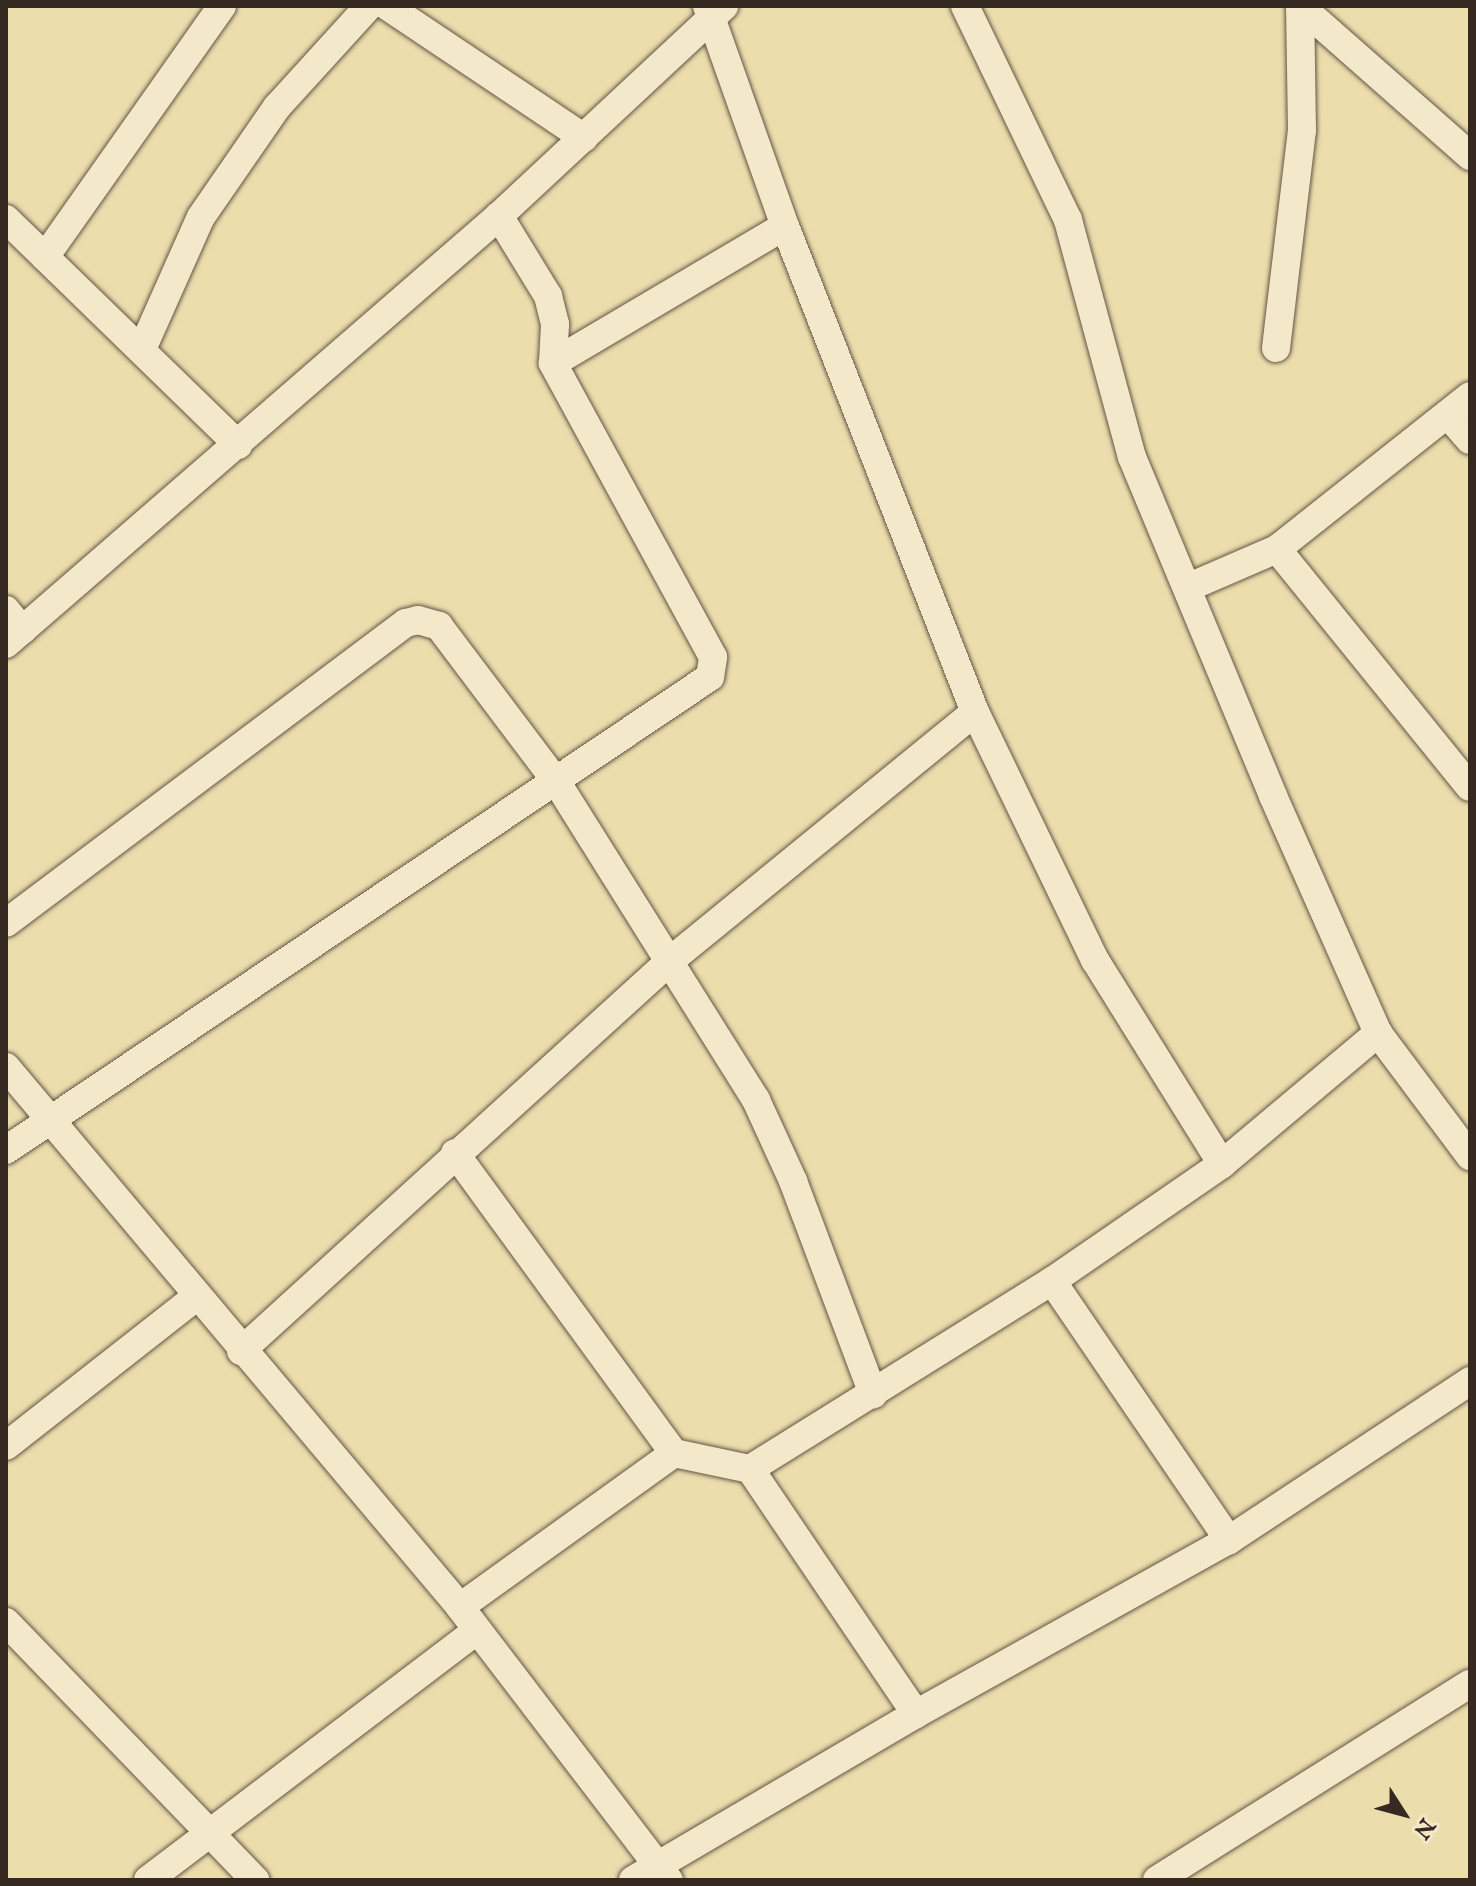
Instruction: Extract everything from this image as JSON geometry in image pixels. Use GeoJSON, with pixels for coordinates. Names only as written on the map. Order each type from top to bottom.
{"type":"FeatureCollection","features":[{"type":"Feature","properties":{"kind":"street"},"geometry":{"type":"LineString","coordinates":[[45,257],[222,6]]}},
{"type":"Feature","properties":{"kind":"street"},"geometry":{"type":"LineString","coordinates":[[143,347],[201,217],[277,107],[369,6]]}},
{"type":"Feature","properties":{"kind":"street"},"geometry":{"type":"LineString","coordinates":[[387,6],[584,138]]}},
{"type":"Feature","properties":{"kind":"street"},"geometry":{"type":"LineString","coordinates":[[965,6],[1068,220],[1132,457],[1189,587],[1273,796],[1378,1033],[1470,1156]]}},
{"type":"Feature","properties":{"kind":"street"},"geometry":{"type":"LineString","coordinates":[[1300,6],[1470,156]]}},
{"type":"Feature","properties":{"kind":"street"},"geometry":{"type":"LineString","coordinates":[[1276,348],[1302,130],[1300,6]]}},
{"type":"Feature","properties":{"kind":"street"},"geometry":{"type":"LineString","coordinates":[[11,628],[238,445],[499,216],[584,138],[714,9],[785,226],[975,712],[1095,960],[1222,1164]]}},
{"type":"Feature","properties":{"kind":"street"},"geometry":{"type":"LineString","coordinates":[[6,1150],[710,677],[715,667],[553,363],[555,324],[548,296],[499,216]]}},
{"type":"Feature","properties":{"kind":"street"},"geometry":{"type":"LineString","coordinates":[[6,219],[143,347],[238,445]]}},
{"type":"Feature","properties":{"kind":"street"},"geometry":{"type":"LineString","coordinates":[[553,363],[785,226]]}},
{"type":"Feature","properties":{"kind":"street"},"geometry":{"type":"LineString","coordinates":[[1189,587],[1277,549],[1470,396]]}},
{"type":"Feature","properties":{"kind":"street"},"geometry":{"type":"LineString","coordinates":[[1448,415],[1470,440]]}},
{"type":"Feature","properties":{"kind":"street"},"geometry":{"type":"LineString","coordinates":[[1277,549],[1470,787]]}},
{"type":"Feature","properties":{"kind":"street"},"geometry":{"type":"LineString","coordinates":[[6,923],[406,623],[418,620],[439,626],[556,781],[671,960],[777,1140],[873,1394]]}},
{"type":"Feature","properties":{"kind":"street"},"geometry":{"type":"LineString","coordinates":[[241,1351],[455,1153],[671,960],[975,712]]}},
{"type":"Feature","properties":{"kind":"street"},"geometry":{"type":"LineString","coordinates":[[455,1153],[674,1453],[750,1469],[1052,1281],[1222,1164],[1378,1033]]}},
{"type":"Feature","properties":{"kind":"street"},"geometry":{"type":"LineString","coordinates":[[6,1067],[241,1351],[460,1607],[663,1872]]}},
{"type":"Feature","properties":{"kind":"street"},"geometry":{"type":"LineString","coordinates":[[1052,1281],[1229,1540]]}},
{"type":"Feature","properties":{"kind":"street"},"geometry":{"type":"LineString","coordinates":[[6,1446],[196,1297]]}},
{"type":"Feature","properties":{"kind":"street"},"geometry":{"type":"LineString","coordinates":[[633,1880],[663,1872],[916,1714],[1229,1540],[1470,1381]]}},
{"type":"Feature","properties":{"kind":"street"},"geometry":{"type":"LineString","coordinates":[[460,1607],[674,1453]]}},
{"type":"Feature","properties":{"kind":"street"},"geometry":{"type":"LineString","coordinates":[[750,1469],[916,1714]]}},
{"type":"Feature","properties":{"kind":"street"},"geometry":{"type":"LineString","coordinates":[[6,1622],[255,1880]]}},
{"type":"Feature","properties":{"kind":"street"},"geometry":{"type":"LineString","coordinates":[[148,1880],[477,1630]]}},
{"type":"Feature","properties":{"kind":"street"},"geometry":{"type":"LineString","coordinates":[[1157,1880],[1470,1684]]}}]}
